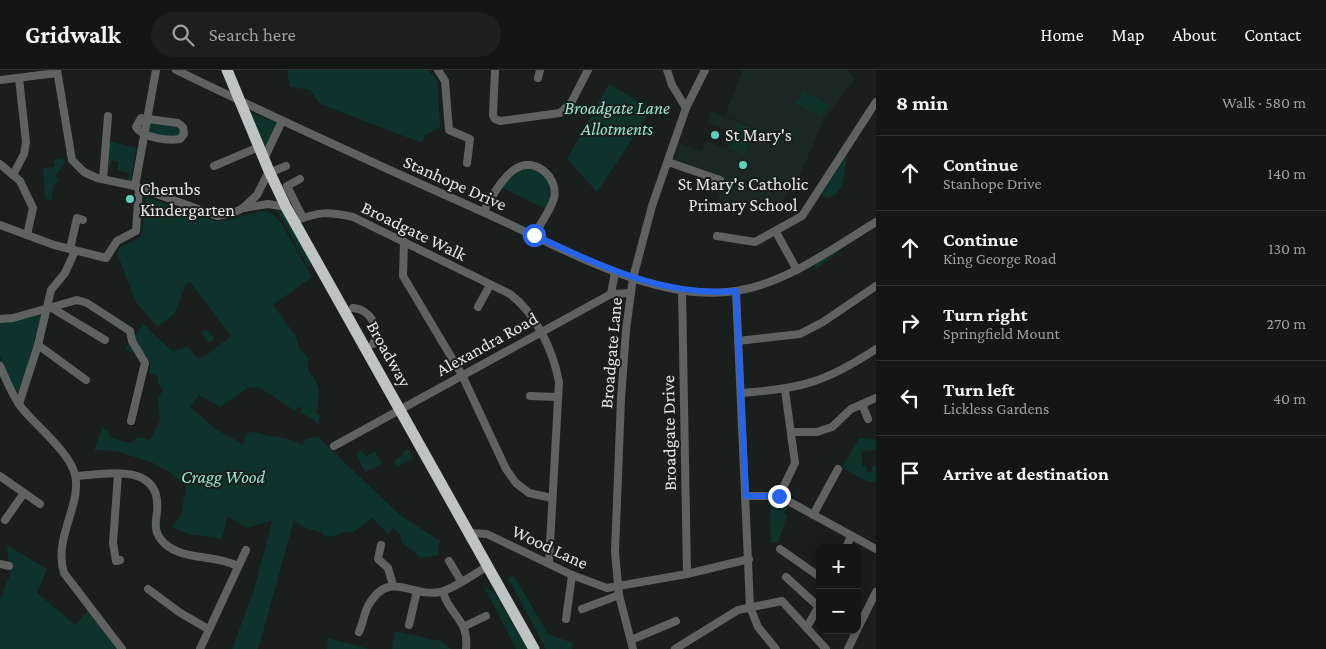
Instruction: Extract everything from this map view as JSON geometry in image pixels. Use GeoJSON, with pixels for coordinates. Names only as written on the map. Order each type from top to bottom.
{"type":"FeatureCollection","features":[{"type":"Feature","properties":{"kind":"highway","name":"Broadway"},"geometry":{"type":"LineString","coordinates":[[228,70],[269,172],[282,188],[286,207],[299,219],[400,409],[534,649]]}},
{"type":"Feature","properties":{"kind":"street"},"geometry":{"type":"LineString","coordinates":[[0,225],[73,250],[106,258],[117,241],[130,236],[136,231],[137,187],[156,70]]}},
{"type":"Feature","properties":{"kind":"street","name":"Stanhope Drive"},"geometry":{"type":"LineString","coordinates":[[176,70],[241,102],[615,272],[682,290],[736,291],[766,282],[796,270],[876,222]]}},
{"type":"Feature","properties":{"kind":"street"},"geometry":{"type":"LineString","coordinates":[[438,70],[445,81],[449,130],[470,139],[467,163]]}},
{"type":"Feature","properties":{"kind":"street"},"geometry":{"type":"LineString","coordinates":[[495,70],[493,115],[500,122],[560,113],[572,103],[588,70]]}},
{"type":"Feature","properties":{"kind":"street"},"geometry":{"type":"LineString","coordinates":[[667,70],[672,86],[686,108]]}},
{"type":"Feature","properties":{"kind":"street","name":"Broadgate Lane"},"geometry":{"type":"LineString","coordinates":[[633,649],[619,592],[615,552],[621,399],[631,293],[633,278],[652,206],[686,108],[705,70]]}},
{"type":"Feature","properties":{"kind":"street"},"geometry":{"type":"LineString","coordinates":[[0,80],[57,72],[69,130],[72,160],[84,172],[103,179],[137,187],[217,216],[232,213],[243,208],[268,204],[286,207]]}},
{"type":"Feature","properties":{"kind":"street"},"geometry":{"type":"LineString","coordinates":[[13,175],[24,154],[26,142],[19,78]]}},
{"type":"Feature","properties":{"kind":"street"},"geometry":{"type":"LineString","coordinates":[[717,236],[750,243],[776,232],[797,220],[807,211],[876,102]]}},
{"type":"Feature","properties":{"kind":"street"},"geometry":{"type":"LineString","coordinates":[[103,179],[108,116]]}},
{"type":"Feature","properties":{"kind":"street"},"geometry":{"type":"LineString","coordinates":[[144,135],[174,140],[180,139],[184,134],[183,127],[178,123],[148,118]]}},
{"type":"Feature","properties":{"kind":"street"},"geometry":{"type":"LineString","coordinates":[[264,159],[282,120]]}},
{"type":"Feature","properties":{"kind":"street"},"geometry":{"type":"LineString","coordinates":[[214,166],[259,147]]}},
{"type":"Feature","properties":{"kind":"street"},"geometry":{"type":"LineString","coordinates":[[668,162],[720,180]]}},
{"type":"Feature","properties":{"kind":"street"},"geometry":{"type":"LineString","coordinates":[[0,164],[20,181],[33,208],[27,235]]}},
{"type":"Feature","properties":{"kind":"street"},"geometry":{"type":"LineString","coordinates":[[483,212],[510,172],[523,165],[537,166],[548,175],[555,192],[552,202],[534,235]]}},
{"type":"Feature","properties":{"kind":"street"},"geometry":{"type":"LineString","coordinates":[[243,208],[257,195],[269,172],[286,166]]}},
{"type":"Feature","properties":{"kind":"street"},"geometry":{"type":"LineString","coordinates":[[299,219],[282,188],[300,179]]}},
{"type":"Feature","properties":{"kind":"street","name":"Broadgate Walk"},"geometry":{"type":"LineString","coordinates":[[299,219],[316,213],[333,212],[353,216],[510,294],[523,304],[540,332],[555,363],[559,382],[550,562]]}},
{"type":"Feature","properties":{"kind":"street"},"geometry":{"type":"LineString","coordinates":[[19,404],[49,308],[51,290],[66,273],[73,250],[77,218],[83,220]]}},
{"type":"Feature","properties":{"kind":"street"},"geometry":{"type":"LineString","coordinates":[[776,232],[796,270]]}},
{"type":"Feature","properties":{"kind":"street"},"geometry":{"type":"LineString","coordinates":[[404,242],[403,276],[462,375],[506,469],[516,483],[529,493],[552,498]]}},
{"type":"Feature","properties":{"kind":"street"},"geometry":{"type":"LineString","coordinates":[[611,294],[615,272]]}},
{"type":"Feature","properties":{"kind":"street"},"geometry":{"type":"LineString","coordinates":[[478,307],[490,285]]}},
{"type":"Feature","properties":{"kind":"street"},"geometry":{"type":"LineString","coordinates":[[738,341],[800,334],[823,322],[876,286]]}},
{"type":"Feature","properties":{"kind":"street","name":"Broadgate Drive"},"geometry":{"type":"LineString","coordinates":[[682,290],[686,574]]}},
{"type":"Feature","properties":{"kind":"street"},"geometry":{"type":"LineString","coordinates":[[736,291],[748,559],[753,606],[758,627],[776,649]]}},
{"type":"Feature","properties":{"kind":"street","name":"Alexandra Road"},"geometry":{"type":"LineString","coordinates":[[334,446],[611,294],[631,293]]}},
{"type":"Feature","properties":{"kind":"street"},"geometry":{"type":"LineString","coordinates":[[0,319],[13,318],[78,300],[130,331],[132,341],[145,363],[131,421]]}},
{"type":"Feature","properties":{"kind":"street"},"geometry":{"type":"LineString","coordinates":[[49,308],[105,340]]}},
{"type":"Feature","properties":{"kind":"street"},"geometry":{"type":"LineString","coordinates":[[353,308],[368,314],[375,326],[376,341],[373,344]]}},
{"type":"Feature","properties":{"kind":"street"},"geometry":{"type":"LineString","coordinates":[[38,345],[86,380]]}},
{"type":"Feature","properties":{"kind":"street"},"geometry":{"type":"LineString","coordinates":[[741,393],[785,390],[827,378],[876,349]]}},
{"type":"Feature","properties":{"kind":"street"},"geometry":{"type":"LineString","coordinates":[[0,366],[19,404],[64,456],[76,476],[73,502],[60,560],[64,573],[122,649]]}},
{"type":"Feature","properties":{"kind":"street"},"geometry":{"type":"LineString","coordinates":[[779,496],[795,463],[785,390]]}},
{"type":"Feature","properties":{"kind":"street"},"geometry":{"type":"LineString","coordinates":[[530,396],[558,397]]}},
{"type":"Feature","properties":{"kind":"street"},"geometry":{"type":"LineString","coordinates":[[792,432],[817,432],[832,427],[851,409],[876,398]]}},
{"type":"Feature","properties":{"kind":"street"},"geometry":{"type":"LineString","coordinates":[[862,404],[868,419]]}},
{"type":"Feature","properties":{"kind":"street"},"geometry":{"type":"LineString","coordinates":[[813,515],[838,469]]}},
{"type":"Feature","properties":{"kind":"street"},"geometry":{"type":"LineString","coordinates":[[76,476],[118,474],[143,478],[156,491],[158,501],[155,527],[158,537],[166,545],[203,559],[230,563],[237,566]]}},
{"type":"Feature","properties":{"kind":"street"},"geometry":{"type":"LineString","coordinates":[[116,561],[113,543],[118,474]]}},
{"type":"Feature","properties":{"kind":"street"},"geometry":{"type":"LineString","coordinates":[[0,476],[40,504]]}},
{"type":"Feature","properties":{"kind":"street"},"geometry":{"type":"LineString","coordinates":[[5,520],[24,493]]}},
{"type":"Feature","properties":{"kind":"street"},"geometry":{"type":"LineString","coordinates":[[746,496],[779,496],[876,549]]}},
{"type":"Feature","properties":{"kind":"street","name":"Wood Lane"},"geometry":{"type":"LineString","coordinates":[[470,533],[487,534],[550,562],[572,575],[619,592]]}},
{"type":"Feature","properties":{"kind":"street"},"geometry":{"type":"LineString","coordinates":[[848,544],[851,536]]}},
{"type":"Feature","properties":{"kind":"street"},"geometry":{"type":"LineString","coordinates":[[381,545],[378,558],[388,568],[393,585]]}},
{"type":"Feature","properties":{"kind":"street"},"geometry":{"type":"LineString","coordinates":[[200,649],[246,550]]}},
{"type":"Feature","properties":{"kind":"street"},"geometry":{"type":"LineString","coordinates":[[780,550],[816,574]]}},
{"type":"Feature","properties":{"kind":"street"},"geometry":{"type":"LineString","coordinates":[[582,609],[619,592],[748,559]]}},
{"type":"Feature","properties":{"kind":"street"},"geometry":{"type":"LineString","coordinates":[[449,561],[461,581]]}},
{"type":"Feature","properties":{"kind":"street"},"geometry":{"type":"LineString","coordinates":[[0,564],[9,566]]}},
{"type":"Feature","properties":{"kind":"street"},"geometry":{"type":"LineString","coordinates":[[363,628],[368,608],[376,594],[393,585],[417,590],[443,592],[488,566]]}},
{"type":"Feature","properties":{"kind":"street"},"geometry":{"type":"LineString","coordinates":[[566,618],[572,575]]}},
{"type":"Feature","properties":{"kind":"street"},"geometry":{"type":"LineString","coordinates":[[786,577],[816,603]]}},
{"type":"Feature","properties":{"kind":"street"},"geometry":{"type":"LineString","coordinates":[[148,589],[179,612],[208,629]]}},
{"type":"Feature","properties":{"kind":"street"},"geometry":{"type":"LineString","coordinates":[[409,625],[417,590]]}},
{"type":"Feature","properties":{"kind":"street"},"geometry":{"type":"LineString","coordinates":[[443,592],[447,603],[465,626],[466,649]]}},
{"type":"Feature","properties":{"kind":"street"},"geometry":{"type":"LineString","coordinates":[[861,622],[876,592]]}},
{"type":"Feature","properties":{"kind":"street"},"geometry":{"type":"LineString","coordinates":[[675,649],[738,610],[782,601],[826,649]]}},
{"type":"Feature","properties":{"kind":"street"},"geometry":{"type":"LineString","coordinates":[[807,627],[816,611]]}},
{"type":"Feature","properties":{"kind":"street"},"geometry":{"type":"LineString","coordinates":[[465,626],[486,616]]}},
{"type":"Feature","properties":{"kind":"street"},"geometry":{"type":"LineString","coordinates":[[631,640],[676,621]]}},
{"type":"Feature","properties":{"kind":"street"},"geometry":{"type":"LineString","coordinates":[[848,649],[855,634]]}},
{"type":"Feature","properties":{"kind":"shaded area"},"geometry":{"type":"Polygon","coordinates":[[[740,70],[846,70],[855,79],[823,121],[811,150],[725,116],[742,72],[740,70]]]}},
{"type":"Feature","properties":{"kind":"shaded area","name":"St Mary's Catholic Primary School"},"geometry":{"type":"Polygon","coordinates":[[[711,111],[811,150],[798,179],[777,207],[757,212],[743,203],[738,210],[718,199],[723,181],[674,162],[679,143],[702,152],[706,141],[727,149],[733,132],[707,123],[711,111]]]}},
{"type":"Feature","properties":{"kind":"green space"},"geometry":{"type":"Polygon","coordinates":[[[287,70],[428,70],[438,82],[440,128],[425,135],[422,143],[320,104],[310,90],[290,87],[287,70]]]}},
{"type":"Feature","properties":{"kind":"green space","name":"Broadgate Lane Allotments"},"geometry":{"type":"Polygon","coordinates":[[[609,84],[652,109],[597,192],[567,159],[609,84]]]}},
{"type":"Feature","properties":{"kind":"green space"},"geometry":{"type":"Polygon","coordinates":[[[803,91],[828,104],[821,117],[796,104],[803,91]]]}},
{"type":"Feature","properties":{"kind":"green space"},"geometry":{"type":"Polygon","coordinates":[[[249,112],[277,123],[266,147],[264,147],[256,124],[254,124],[249,112]]]}},
{"type":"Feature","properties":{"kind":"green space"},"geometry":{"type":"Polygon","coordinates":[[[150,121],[174,124],[181,134],[174,138],[147,133],[150,121]]]}},
{"type":"Feature","properties":{"kind":"green space"},"geometry":{"type":"Polygon","coordinates":[[[738,123],[753,129],[750,141],[733,134],[738,123]]]}},
{"type":"Feature","properties":{"kind":"green space"},"geometry":{"type":"Polygon","coordinates":[[[732,137],[749,143],[745,154],[729,148],[732,137]]]}},
{"type":"Feature","properties":{"kind":"green space"},"geometry":{"type":"Polygon","coordinates":[[[109,141],[136,148],[131,182],[127,181],[129,173],[117,170],[119,162],[112,160],[107,175],[105,174],[109,141]]]}},
{"type":"Feature","properties":{"kind":"green space"},"geometry":{"type":"Polygon","coordinates":[[[847,155],[841,187],[833,196],[826,198],[822,194],[847,155]]]}},
{"type":"Feature","properties":{"kind":"green space"},"geometry":{"type":"Polygon","coordinates":[[[63,158],[65,164],[55,176],[59,181],[53,186],[52,200],[45,199],[43,168],[55,167],[54,160],[63,158]]]}},
{"type":"Feature","properties":{"kind":"green space"},"geometry":{"type":"Polygon","coordinates":[[[524,169],[539,172],[545,176],[550,188],[550,194],[545,209],[501,187],[512,173],[524,169]]]}},
{"type":"Feature","properties":{"kind":"green space","name":"Cragg Wood"},"geometry":{"type":"Polygon","coordinates":[[[146,197],[215,221],[229,220],[263,211],[270,212],[281,223],[312,277],[273,305],[296,336],[299,348],[308,358],[308,370],[318,385],[319,390],[316,413],[320,416],[318,425],[314,420],[300,412],[302,408],[298,407],[295,411],[259,387],[247,388],[220,407],[199,395],[190,407],[217,430],[243,444],[245,436],[252,431],[289,439],[302,445],[307,438],[318,437],[400,515],[440,541],[438,555],[421,558],[401,542],[400,534],[393,528],[388,534],[372,518],[353,532],[342,532],[336,536],[325,537],[322,533],[301,526],[294,520],[257,649],[232,649],[254,590],[272,521],[247,528],[227,516],[222,539],[188,534],[172,527],[181,515],[186,486],[169,472],[153,463],[116,451],[94,450],[102,428],[107,430],[112,438],[130,443],[138,437],[150,440],[160,420],[158,398],[163,390],[157,382],[159,377],[149,373],[150,362],[125,349],[143,324],[172,351],[188,347],[197,358],[204,357],[231,336],[190,282],[186,284],[175,313],[157,327],[136,302],[117,253],[119,248],[140,237],[143,228],[146,197]]]}},
{"type":"Feature","properties":{"kind":"green space"},"geometry":{"type":"Polygon","coordinates":[[[276,209],[286,217],[296,231],[311,261],[309,268],[276,209]]]}},
{"type":"Feature","properties":{"kind":"green space"},"geometry":{"type":"Polygon","coordinates":[[[844,243],[845,246],[816,269],[813,263],[844,243]]]}},
{"type":"Feature","properties":{"kind":"green space"},"geometry":{"type":"Polygon","coordinates":[[[38,315],[41,318],[20,391],[15,390],[0,356],[0,322],[38,315]]]}},
{"type":"Feature","properties":{"kind":"green space"},"geometry":{"type":"Polygon","coordinates":[[[206,329],[214,338],[210,343],[201,333],[206,329]]]}},
{"type":"Feature","properties":{"kind":"green space"},"geometry":{"type":"Polygon","coordinates":[[[859,438],[876,439],[876,450],[862,451],[862,466],[866,466],[867,472],[872,472],[872,466],[876,466],[876,482],[868,482],[842,468],[859,438]]]}},
{"type":"Feature","properties":{"kind":"green space"},"geometry":{"type":"Polygon","coordinates":[[[408,449],[413,458],[397,467],[394,461],[408,449]]]}},
{"type":"Feature","properties":{"kind":"green space"},"geometry":{"type":"Polygon","coordinates":[[[361,451],[367,456],[375,451],[382,464],[365,472],[356,454],[361,451]]]}},
{"type":"Feature","properties":{"kind":"green space"},"geometry":{"type":"Polygon","coordinates":[[[770,499],[776,499],[788,507],[784,514],[787,516],[778,542],[771,543],[770,499]]]}},
{"type":"Feature","properties":{"kind":"green space"},"geometry":{"type":"Polygon","coordinates":[[[7,545],[47,569],[37,593],[75,625],[88,611],[116,649],[0,649],[0,599],[10,575],[7,545]]]}},
{"type":"Feature","properties":{"kind":"green space"},"geometry":{"type":"Polygon","coordinates":[[[514,576],[548,634],[573,643],[572,649],[546,649],[508,578],[514,576]]]}},
{"type":"Feature","properties":{"kind":"green space"},"geometry":{"type":"Polygon","coordinates":[[[483,585],[496,595],[527,649],[516,649],[483,585]]]}},
{"type":"Feature","properties":{"kind":"green space"},"geometry":{"type":"Polygon","coordinates":[[[395,631],[441,641],[451,649],[392,649],[395,631]]]}},
{"type":"Feature","properties":{"kind":"green space"},"geometry":{"type":"Polygon","coordinates":[[[328,638],[369,649],[327,649],[328,638]]]}},
{"type":"Feature","properties":{"kind":"place","name":"St Mary's"},"geometry":{"type":"Point","coordinates":[715,135]}},
{"type":"Feature","properties":{"kind":"place","name":"St Mary's Catholic Primary School"},"geometry":{"type":"Point","coordinates":[743,165]}},
{"type":"Feature","properties":{"kind":"place","name":"Cherubs Kindergarten"},"geometry":{"type":"Point","coordinates":[130,199]}},
{"type":"Feature","properties":{"kind":"route"},"geometry":{"type":"LineString","coordinates":[[534,235],[615,272],[633,278],[682,290],[736,291],[746,496],[779,496]]}}]}
